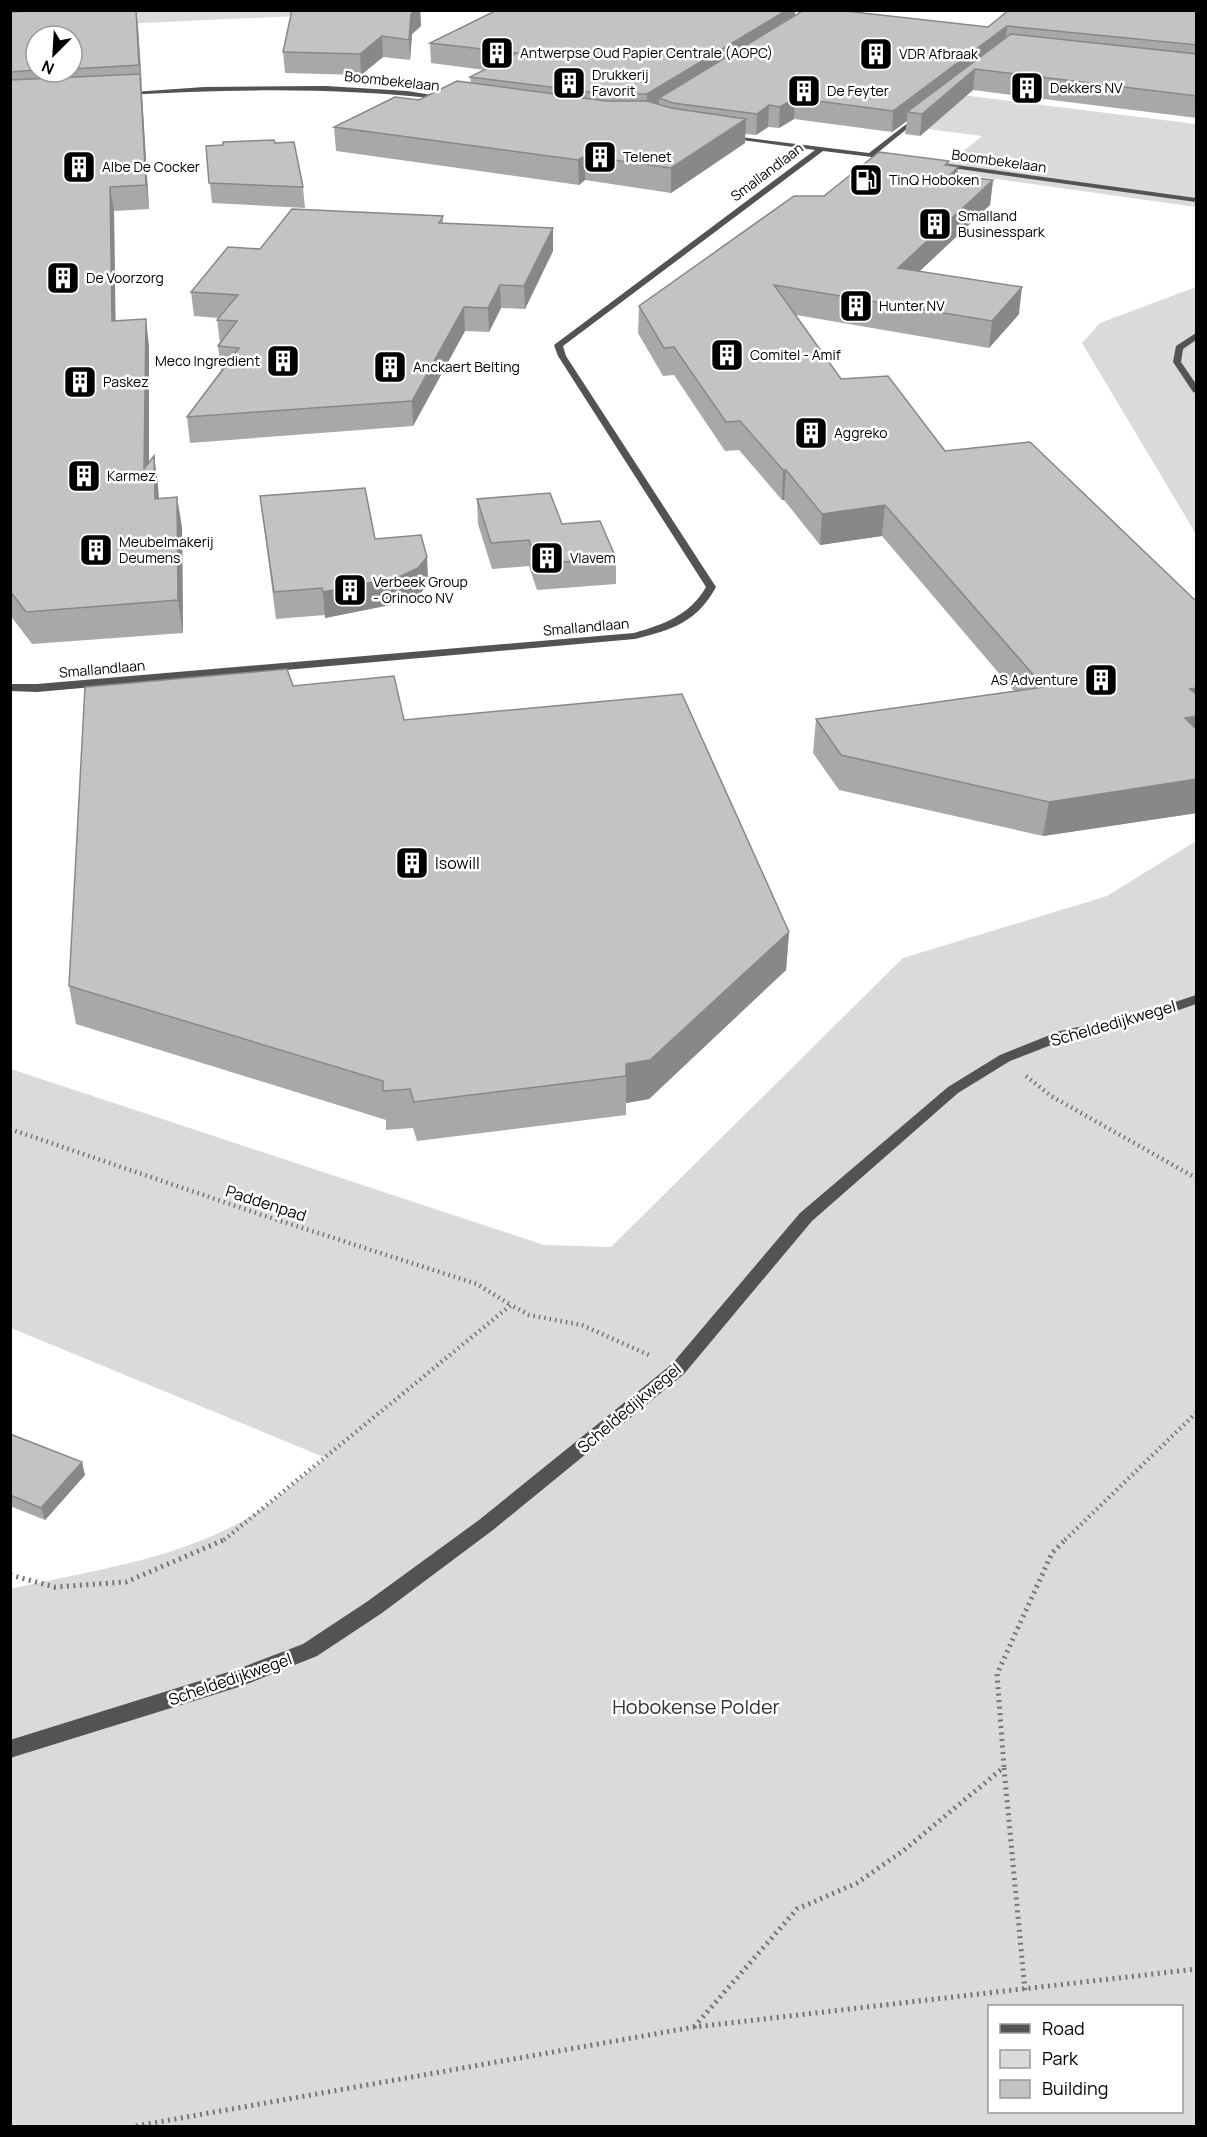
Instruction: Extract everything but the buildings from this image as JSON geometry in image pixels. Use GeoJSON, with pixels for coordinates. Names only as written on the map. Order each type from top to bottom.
{"type":"FeatureCollection","features":[{"type":"Feature","properties":{"kind":"street","name":"Boombekelaan"},"geometry":{"type":"LineString","coordinates":[[115,93],[293,86],[390,91],[455,99]]}},
{"type":"Feature","properties":{"kind":"street"},"geometry":{"type":"LineString","coordinates":[[870,155],[925,112]]}},
{"type":"Feature","properties":{"kind":"street"},"geometry":{"type":"LineString","coordinates":[[717,135],[905,160]]}},
{"type":"Feature","properties":{"kind":"street","name":"Smallandlaan"},"geometry":{"type":"LineString","coordinates":[[10,687],[37,688],[635,636],[682,622],[702,605],[711,587],[562,356],[558,345],[821,149]]}},
{"type":"Feature","properties":{"kind":"street","name":"Boombekelaan"},"geometry":{"type":"LineString","coordinates":[[928,163],[1197,200]]}},
{"type":"Feature","properties":{"kind":"street"},"geometry":{"type":"LineString","coordinates":[[1197,336],[1179,348],[1177,362],[1197,390]]}},
{"type":"Feature","properties":{"kind":"street","name":"Scheldedijkwegel"},"geometry":{"type":"LineString","coordinates":[[10,1749],[242,1677],[310,1650],[375,1607],[486,1526],[678,1369],[806,1217],[953,1090],[1005,1058],[1065,1034],[1142,1018],[1197,999]]}},
{"type":"Feature","properties":{"kind":"path"},"geometry":{"type":"LineString","coordinates":[[1005,1058],[1051,1096],[1197,1178]]}},
{"type":"Feature","properties":{"kind":"path","name":"Paddenpad"},"geometry":{"type":"LineString","coordinates":[[10,1129],[262,1215],[477,1284],[529,1315],[582,1325],[678,1369]]}},
{"type":"Feature","properties":{"kind":"path"},"geometry":{"type":"LineString","coordinates":[[10,1575],[55,1587],[126,1582],[221,1543],[511,1305]]}},
{"type":"Feature","properties":{"kind":"path"},"geometry":{"type":"LineString","coordinates":[[1025,1991],[997,1674],[1052,1553],[1197,1413]]}},
{"type":"Feature","properties":{"kind":"path"},"geometry":{"type":"LineString","coordinates":[[694,2027],[797,1909],[856,1883],[903,1851],[1004,1767]]}},
{"type":"Feature","properties":{"kind":"path"},"geometry":{"type":"LineString","coordinates":[[136,2127],[694,2027],[1025,1991],[1197,1969]]}},
{"type":"Feature","properties":{"kind":"green space"},"geometry":{"type":"Polygon","coordinates":[[[10,11],[407,11],[84,26],[24,24],[24,28],[11,29],[10,11]]]}},
{"type":"Feature","properties":{"kind":"green space"},"geometry":{"type":"Polygon","coordinates":[[[962,95],[1196,124],[1196,207],[939,171],[982,136],[920,128],[962,95]]]}},
{"type":"Feature","properties":{"kind":"green space"},"geometry":{"type":"Polygon","coordinates":[[[1196,287],[1196,534],[1082,343],[1100,323],[1196,287]]]}},
{"type":"Feature","properties":{"kind":"green space","name":"Hobokense Polder"},"geometry":{"type":"Polygon","coordinates":[[[1196,841],[1196,2126],[11,2126],[10,1589],[131,1563],[190,1545],[219,1533],[267,1506],[326,1458],[11,1328],[11,1069],[544,1245],[611,1247],[903,958],[1107,896],[1196,841]]]}},
{"type":"Feature","properties":{"kind":"place","name":"Antwerpse Oud Papier Centrale (AOPC)"},"geometry":{"type":"Point","coordinates":[497,53]}},
{"type":"Feature","properties":{"kind":"place","name":"VDR Afbraak"},"geometry":{"type":"Point","coordinates":[876,54]}},
{"type":"Feature","properties":{"kind":"place","name":"Drukkerij Favorit"},"geometry":{"type":"Point","coordinates":[569,83]}},
{"type":"Feature","properties":{"kind":"place","name":"Dekkers NV"},"geometry":{"type":"Point","coordinates":[1027,88]}},
{"type":"Feature","properties":{"kind":"place","name":"De Feyter"},"geometry":{"type":"Point","coordinates":[804,91]}},
{"type":"Feature","properties":{"kind":"place","name":"Telenet"},"geometry":{"type":"Point","coordinates":[600,157]}},
{"type":"Feature","properties":{"kind":"place","name":"Albe De Cocker"},"geometry":{"type":"Point","coordinates":[79,167]}},
{"type":"Feature","properties":{"kind":"place","name":"TinQ Hoboken"},"geometry":{"type":"Point","coordinates":[866,180]}},
{"type":"Feature","properties":{"kind":"place","name":"Smalland Businesspark"},"geometry":{"type":"Point","coordinates":[935,224]}},
{"type":"Feature","properties":{"kind":"place","name":"De Voorzorg"},"geometry":{"type":"Point","coordinates":[63,278]}},
{"type":"Feature","properties":{"kind":"place","name":"Hunter NV"},"geometry":{"type":"Point","coordinates":[856,306]}},
{"type":"Feature","properties":{"kind":"place","name":"Comitel - Amif"},"geometry":{"type":"Point","coordinates":[727,355]}},
{"type":"Feature","properties":{"kind":"place","name":"Meco Ingredient"},"geometry":{"type":"Point","coordinates":[283,361]}},
{"type":"Feature","properties":{"kind":"place","name":"Anckaert Belting"},"geometry":{"type":"Point","coordinates":[390,367]}},
{"type":"Feature","properties":{"kind":"place","name":"Paskez"},"geometry":{"type":"Point","coordinates":[80,382]}},
{"type":"Feature","properties":{"kind":"place","name":"Aggreko"},"geometry":{"type":"Point","coordinates":[811,433]}},
{"type":"Feature","properties":{"kind":"place","name":"Karmez"},"geometry":{"type":"Point","coordinates":[84,476]}},
{"type":"Feature","properties":{"kind":"place","name":"Meubelmakerij Deumens"},"geometry":{"type":"Point","coordinates":[96,550]}},
{"type":"Feature","properties":{"kind":"place","name":"Vlavem"},"geometry":{"type":"Point","coordinates":[547,558]}},
{"type":"Feature","properties":{"kind":"place","name":"Verbeek Group - Orinoco NV"},"geometry":{"type":"Point","coordinates":[350,590]}},
{"type":"Feature","properties":{"kind":"place","name":"AS Adventure"},"geometry":{"type":"Point","coordinates":[1101,680]}},
{"type":"Feature","properties":{"kind":"place","name":"Isowill"},"geometry":{"type":"Point","coordinates":[412,863]}}]}
